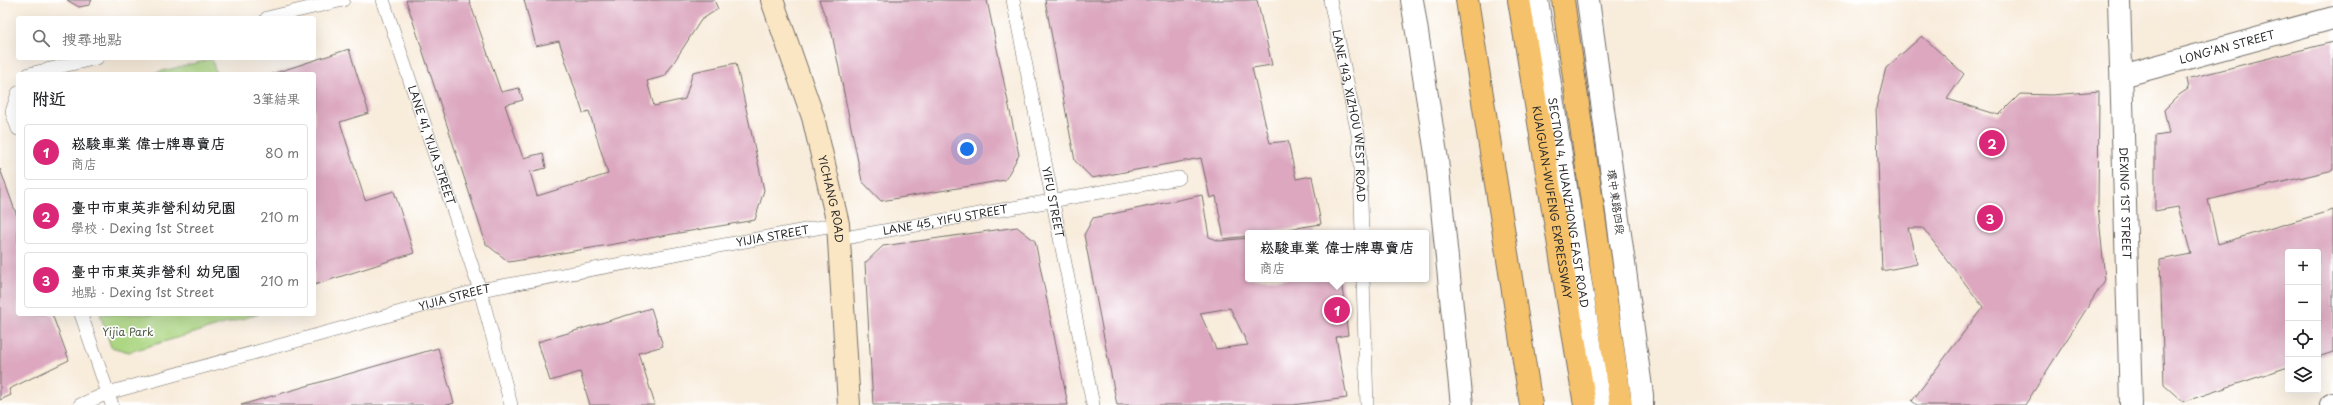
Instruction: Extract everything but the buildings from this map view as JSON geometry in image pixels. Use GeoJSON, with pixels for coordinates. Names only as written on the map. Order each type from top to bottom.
{"type":"FeatureCollection","features":[{"type":"Feature","properties":{"kind":"highway"},"geometry":{"type":"LineString","coordinates":[[1467,0],[1531,405]]}},
{"type":"Feature","properties":{"kind":"highway","name":"KUAIGUAN-WUFENG EXPRESSWAY"},"geometry":{"type":"LineString","coordinates":[[1520,0],[1585,405]]}},
{"type":"Feature","properties":{"kind":"highway"},"geometry":{"type":"LineString","coordinates":[[1564,0],[1621,405]]}},
{"type":"Feature","properties":{"kind":"street","name":"YICHANG ROAD"},"geometry":{"type":"LineString","coordinates":[[772,0],[813,117],[838,231],[849,405]]}},
{"type":"Feature","properties":{"kind":"street"},"geometry":{"type":"LineString","coordinates":[[1412,0],[1437,160],[1462,405]]}},
{"type":"Feature","properties":{"kind":"street","name":"SECTION 4, HUANZHONG EAST ROAD"},"geometry":{"type":"LineString","coordinates":[[1537,0],[1596,382],[1603,405]]}},
{"type":"Feature","properties":{"kind":"street","name":"環中東路四段"},"geometry":{"type":"LineString","coordinates":[[1588,0],[1642,395],[1642,405]]}},
{"type":"Feature","properties":{"kind":"street","name":"DEXING 1ST STREET"},"geometry":{"type":"LineString","coordinates":[[2119,0],[2122,76],[2124,232],[2131,405]]}},
{"type":"Feature","properties":{"kind":"street","name":"LONG’AN STREET"},"geometry":{"type":"LineString","coordinates":[[2122,76],[2333,18]]}},
{"type":"Feature","properties":{"kind":"lane"},"geometry":{"type":"LineString","coordinates":[[275,16],[343,0]]}},
{"type":"Feature","properties":{"kind":"lane","name":"LANE 41, YIJIA STREET"},"geometry":{"type":"LineString","coordinates":[[383,0],[480,290],[511,405]]}},
{"type":"Feature","properties":{"kind":"lane","name":"YIFU STREET"},"geometry":{"type":"LineString","coordinates":[[1013,0],[1093,405]]}},
{"type":"Feature","properties":{"kind":"lane","name":"LANE 143, XIZHOU WEST ROAD"},"geometry":{"type":"LineString","coordinates":[[1330,0],[1359,139],[1362,230]]}},
{"type":"Feature","properties":{"kind":"lane"},"geometry":{"type":"LineString","coordinates":[[38,72],[88,60]]}},
{"type":"Feature","properties":{"kind":"lane"},"geometry":{"type":"LineString","coordinates":[[16,99],[12,112],[16,123]]}},
{"type":"Feature","properties":{"kind":"lane","name":"LANE 45, YIFU STREET"},"geometry":{"type":"LineString","coordinates":[[838,231],[1052,200],[1179,178]]}},
{"type":"Feature","properties":{"kind":"lane","name":"YIJIA STREET"},"geometry":{"type":"LineString","coordinates":[[80,405],[110,399],[480,290],[838,231]]}},
{"type":"Feature","properties":{"kind":"lane"},"geometry":{"type":"LineString","coordinates":[[1363,282],[1367,405]]}},
{"type":"Feature","properties":{"kind":"lane"},"geometry":{"type":"LineString","coordinates":[[82,316],[110,399]]}},
{"type":"Feature","properties":{"kind":"green space"},"geometry":{"type":"Polygon","coordinates":[[[212,60],[215,72],[158,72],[212,60]]]}},
{"type":"Feature","properties":{"kind":"green space","name":"Yijia Park"},"geometry":{"type":"Polygon","coordinates":[[[101,316],[252,316],[129,352],[111,347],[101,316]]]}},
{"type":"Feature","properties":{"kind":"place","name":"臺中市東英非營利幼兒園"},"geometry":{"type":"Point","coordinates":[1992,143]}},
{"type":"Feature","properties":{"kind":"place","name":"臺中市東英非營利 幼兒園"},"geometry":{"type":"Point","coordinates":[1990,218]}},
{"type":"Feature","properties":{"kind":"place","name":"崧駿車業 偉士牌專賣店"},"geometry":{"type":"Point","coordinates":[1337,310]}}]}
